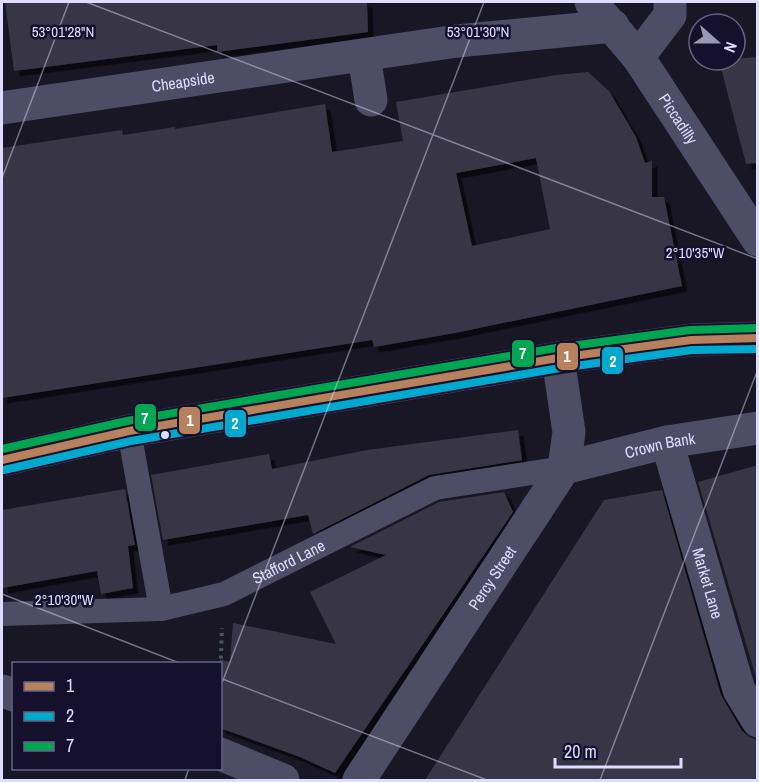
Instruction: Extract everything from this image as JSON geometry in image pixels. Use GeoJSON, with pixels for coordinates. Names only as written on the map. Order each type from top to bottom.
{"type":"FeatureCollection","features":[{"type":"Feature","properties":{"kind":"street","name":"Piccadilly"},"geometry":{"type":"LineString","coordinates":[[591,2],[638,57],[758,240]]}},
{"type":"Feature","properties":{"kind":"street"},"geometry":{"type":"LineString","coordinates":[[638,57],[670,15],[670,2]]}},
{"type":"Feature","properties":{"kind":"street","name":"Cheapside"},"geometry":{"type":"LineString","coordinates":[[2,108],[457,41],[613,26]]}},
{"type":"Feature","properties":{"kind":"street"},"geometry":{"type":"LineString","coordinates":[[364,56],[371,100]]}},
{"type":"Feature","properties":{"kind":"street"},"geometry":{"type":"LineString","coordinates":[[2,459],[129,431],[558,358],[691,340],[758,338]]}},
{"type":"Feature","properties":{"kind":"street","name":"Percy Street"},"geometry":{"type":"LineString","coordinates":[[359,780],[564,468],[569,432],[558,358]]}},
{"type":"Feature","properties":{"kind":"street","name":"Crown Bank"},"geometry":{"type":"LineString","coordinates":[[564,468],[667,442],[758,428]]}},
{"type":"Feature","properties":{"kind":"street","name":"Market Lane"},"geometry":{"type":"LineString","coordinates":[[667,442],[739,690],[758,721]]}},
{"type":"Feature","properties":{"kind":"street"},"geometry":{"type":"LineString","coordinates":[[222,754],[283,780]]}},
{"type":"Feature","properties":{"kind":"lane"},"geometry":{"type":"LineString","coordinates":[[129,431],[161,609]]}},
{"type":"Feature","properties":{"kind":"lane","name":"Stafford Lane"},"geometry":{"type":"LineString","coordinates":[[2,614],[161,609],[224,594],[435,488],[564,468]]}},
{"type":"Feature","properties":{"kind":"path"},"geometry":{"type":"LineString","coordinates":[[221,662],[224,594]]}},
{"type":"Feature","properties":{"kind":"building"},"geometry":{"type":"Polygon","coordinates":[[[5,2],[367,2],[368,32],[217,52],[217,45],[14,71],[5,2]]]}},
{"type":"Feature","properties":{"kind":"building"},"geometry":{"type":"Polygon","coordinates":[[[758,57],[758,163],[746,164],[722,72],[747,72],[747,58],[758,57]]]}},
{"type":"Feature","properties":{"kind":"building"},"geometry":{"type":"Polygon","coordinates":[[[588,72],[609,91],[636,137],[645,163],[652,161],[652,197],[664,197],[682,286],[455,333],[374,347],[372,340],[2,398],[2,148],[122,130],[123,135],[175,127],[175,129],[325,104],[332,152],[403,141],[396,102],[556,75],[588,72]],[[536,158],[456,173],[472,246],[550,229],[536,158]]]}},
{"type":"Feature","properties":{"kind":"building"},"geometry":{"type":"Polygon","coordinates":[[[518,430],[522,460],[429,475],[313,534],[308,515],[163,540],[151,475],[269,454],[272,469],[367,450],[518,430]]]}},
{"type":"Feature","properties":{"kind":"building"},"geometry":{"type":"Polygon","coordinates":[[[758,465],[758,684],[698,482],[758,465]]]}},
{"type":"Feature","properties":{"kind":"building"},"geometry":{"type":"Polygon","coordinates":[[[125,489],[135,545],[128,546],[133,588],[101,594],[97,571],[2,588],[2,510],[125,489]]]}},
{"type":"Feature","properties":{"kind":"building"},"geometry":{"type":"Polygon","coordinates":[[[662,490],[721,695],[742,731],[758,740],[758,780],[425,780],[604,500],[662,490]]]}},
{"type":"Feature","properties":{"kind":"building"},"geometry":{"type":"Polygon","coordinates":[[[504,492],[513,512],[335,773],[300,757],[222,729],[222,662],[220,659],[230,662],[233,623],[336,644],[310,592],[386,555],[350,547],[439,502],[504,492]]]}},
{"type":"Feature","properties":{"kind":"transit line","name":"7"},"geometry":{"type":"LineString","coordinates":[[2,449],[127,421],[556,348],[690,330],[758,328]]}},
{"type":"Feature","properties":{"kind":"transit line","name":"1"},"geometry":{"type":"LineString","coordinates":[[2,460],[129,431],[558,358],[691,340],[758,338]]}},
{"type":"Feature","properties":{"kind":"transit line","name":"2"},"geometry":{"type":"LineString","coordinates":[[4,470],[131,441],[560,368],[692,350],[758,349]]}}]}
